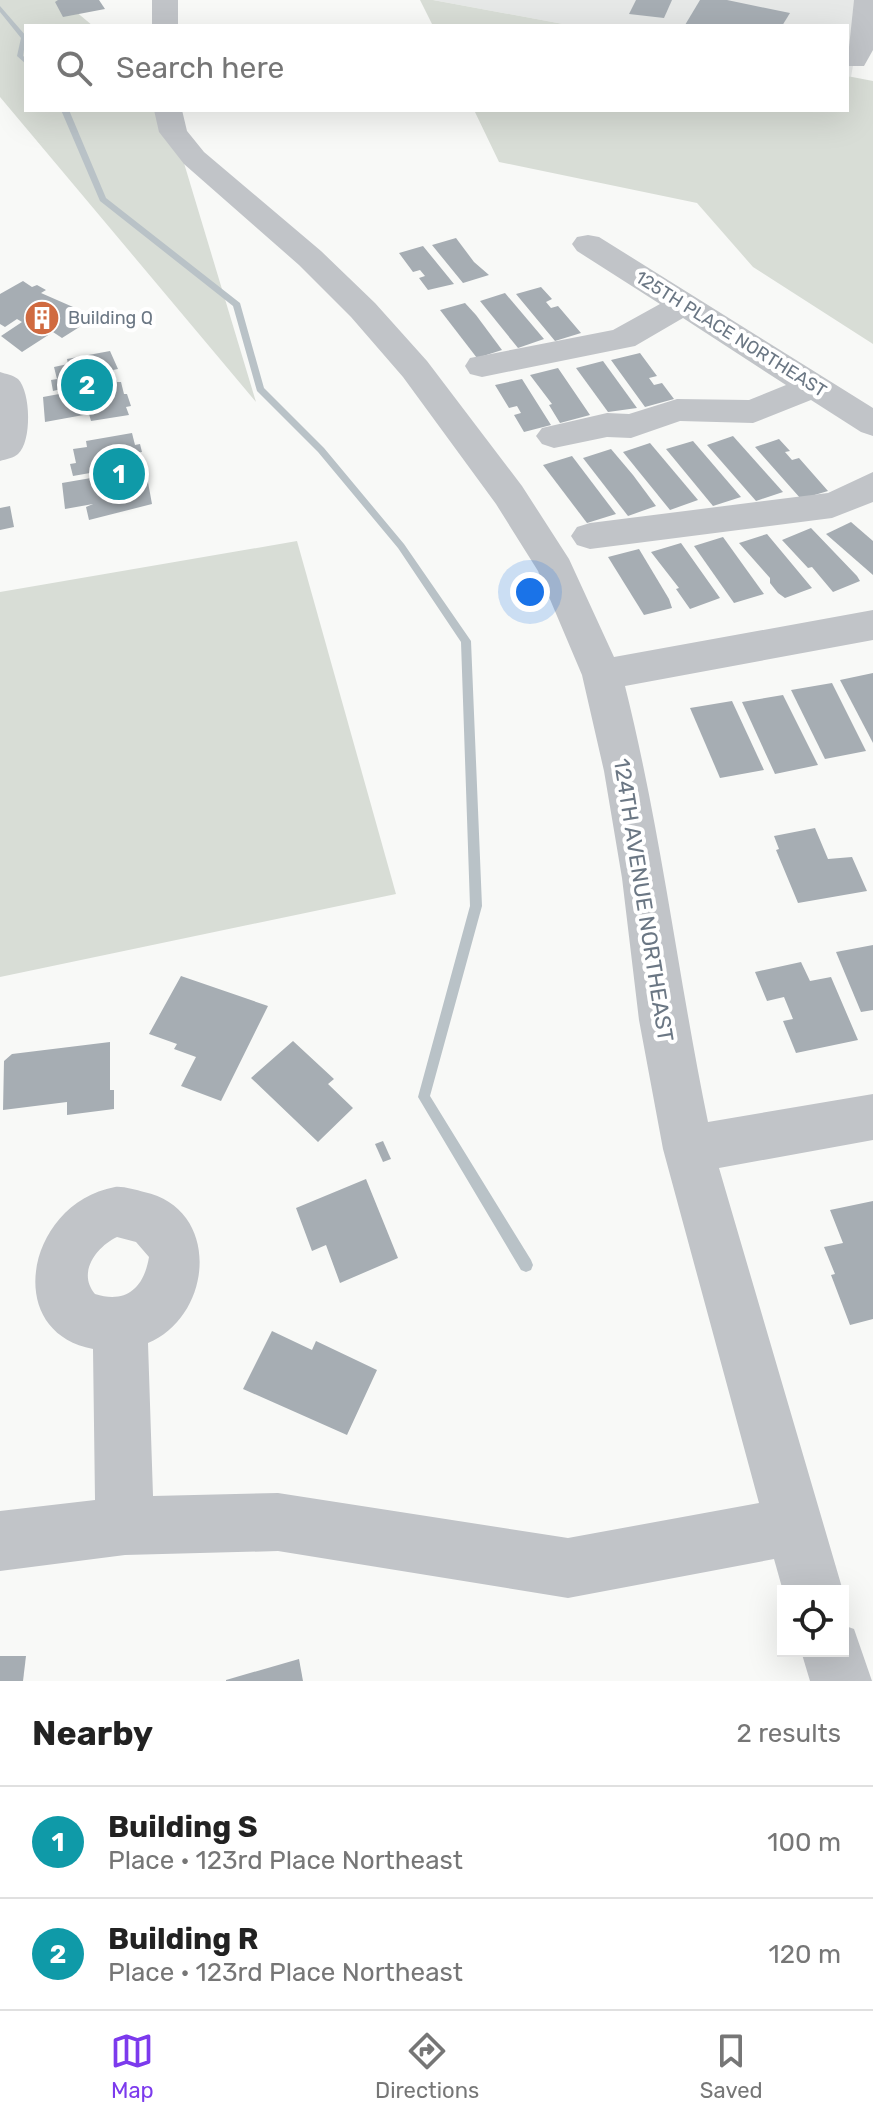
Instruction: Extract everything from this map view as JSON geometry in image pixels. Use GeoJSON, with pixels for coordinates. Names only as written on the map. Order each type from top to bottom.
{"type":"FeatureCollection","features":[{"type":"Feature","properties":{"kind":"street"},"geometry":{"type":"LineString","coordinates":[[165,0],[165,24]]}},
{"type":"Feature","properties":{"kind":"street"},"geometry":{"type":"LineString","coordinates":[[854,60],[863,43],[865,1]]}},
{"type":"Feature","properties":{"kind":"street","name":"124TH AVENUE NORTHEAST"},"geometry":{"type":"LineString","coordinates":[[168,112],[173,132],[194,158],[310,258],[363,310],[415,369],[509,495],[556,569],[602,675],[625,771],[644,878],[663,1020],[688,1149],[811,1585]]}},
{"type":"Feature","properties":{"kind":"street","name":"125TH PLACE NORTHEAST"},"geometry":{"type":"LineString","coordinates":[[588,244],[873,424]]}},
{"type":"Feature","properties":{"kind":"street"},"geometry":{"type":"LineString","coordinates":[[482,366],[623,339],[684,304]]}},
{"type":"Feature","properties":{"kind":"street"},"geometry":{"type":"LineString","coordinates":[[0,383],[7,388],[11,418],[7,445],[0,449]]}},
{"type":"Feature","properties":{"kind":"street"},"geometry":{"type":"LineString","coordinates":[[554,436],[607,425],[631,426],[677,410],[753,412],[813,386]]}},
{"type":"Feature","properties":{"kind":"street"},"geometry":{"type":"LineString","coordinates":[[590,536],[832,505],[856,496],[873,484]]}},
{"type":"Feature","properties":{"kind":"street"},"geometry":{"type":"LineString","coordinates":[[602,675],[873,625]]}},
{"type":"Feature","properties":{"kind":"street"},"geometry":{"type":"LineString","coordinates":[[688,1149],[873,1117]]}},
{"type":"Feature","properties":{"kind":"street"},"geometry":{"type":"LineString","coordinates":[[120,1327],[125,1526]]}},
{"type":"Feature","properties":{"kind":"street"},"geometry":{"type":"LineString","coordinates":[[0,1541],[125,1526],[278,1522],[568,1568],[793,1526]]}},
{"type":"Feature","properties":{"kind":"street"},"geometry":{"type":"LineString","coordinates":[[834,1657],[841,1681]]}},
{"type":"Feature","properties":{"kind":"shaded area"},"geometry":{"type":"Polygon","coordinates":[[[0,0],[62,0],[91,24],[24,24],[24,112],[169,112],[256,402],[0,97],[0,0]]]}},
{"type":"Feature","properties":{"kind":"shaded area"},"geometry":{"type":"Polygon","coordinates":[[[420,0],[563,24],[432,24],[420,0]]]}},
{"type":"Feature","properties":{"kind":"shaded area"},"geometry":{"type":"Polygon","coordinates":[[[433,0],[856,0],[851,77],[849,24],[563,24],[433,0]]]}},
{"type":"Feature","properties":{"kind":"shaded area"},"geometry":{"type":"Polygon","coordinates":[[[849,76],[873,81],[873,344],[753,267],[697,203],[499,162],[475,112],[849,112],[849,76]]]}},
{"type":"Feature","properties":{"kind":"shaded area"},"geometry":{"type":"Polygon","coordinates":[[[297,541],[396,894],[0,977],[0,592],[297,541]]]}},
{"type":"Feature","properties":{"kind":"building"},"geometry":{"type":"Polygon","coordinates":[[[99,0],[105,9],[63,17],[55,2],[99,0]]]}},
{"type":"Feature","properties":{"kind":"building"},"geometry":{"type":"Polygon","coordinates":[[[636,0],[672,0],[664,18],[629,14],[636,0]]]}},
{"type":"Feature","properties":{"kind":"building"},"geometry":{"type":"Polygon","coordinates":[[[700,0],[727,0],[790,13],[783,24],[686,24],[700,0]]]}},
{"type":"Feature","properties":{"kind":"building"},"geometry":{"type":"Polygon","coordinates":[[[456,238],[474,262],[489,275],[463,283],[432,245],[456,238]]]}},
{"type":"Feature","properties":{"kind":"building"},"geometry":{"type":"Polygon","coordinates":[[[423,246],[454,284],[428,290],[419,278],[425,276],[420,270],[413,272],[399,253],[423,246]]]}},
{"type":"Feature","properties":{"kind":"building","name":"Building Q"},"geometry":{"type":"Polygon","coordinates":[[[23,281],[46,290],[41,293],[73,307],[86,315],[82,317],[89,321],[62,338],[53,332],[22,352],[1,336],[22,322],[17,319],[5,327],[0,324],[0,294],[23,281]]]}},
{"type":"Feature","properties":{"kind":"building"},"geometry":{"type":"Polygon","coordinates":[[[541,287],[552,299],[546,302],[551,308],[558,306],[581,333],[555,341],[516,294],[541,287]]]}},
{"type":"Feature","properties":{"kind":"building"},"geometry":{"type":"Polygon","coordinates":[[[505,293],[544,339],[518,348],[480,301],[505,293]]]}},
{"type":"Feature","properties":{"kind":"building"},"geometry":{"type":"Polygon","coordinates":[[[465,303],[502,350],[477,358],[440,310],[465,303]]]}},
{"type":"Feature","properties":{"kind":"building"},"geometry":{"type":"Polygon","coordinates":[[[110,351],[118,369],[113,370],[117,382],[121,382],[131,406],[126,407],[129,415],[91,421],[89,414],[45,422],[43,397],[70,392],[69,387],[53,391],[51,380],[57,379],[54,367],[68,364],[67,359],[110,351]]]}},
{"type":"Feature","properties":{"kind":"building"},"geometry":{"type":"Polygon","coordinates":[[[640,353],[657,376],[649,378],[654,385],[662,383],[674,399],[645,407],[611,360],[640,353]]]}},
{"type":"Feature","properties":{"kind":"building"},"geometry":{"type":"Polygon","coordinates":[[[603,361],[637,408],[608,412],[576,368],[603,361]]]}},
{"type":"Feature","properties":{"kind":"building"},"geometry":{"type":"Polygon","coordinates":[[[558,368],[590,415],[560,423],[549,405],[552,404],[530,375],[558,368]]]}},
{"type":"Feature","properties":{"kind":"building"},"geometry":{"type":"Polygon","coordinates":[[[522,379],[551,425],[524,432],[514,415],[521,413],[517,406],[509,408],[495,385],[522,379]]]}},
{"type":"Feature","properties":{"kind":"building"},"geometry":{"type":"Polygon","coordinates":[[[132,433],[135,445],[140,444],[142,452],[135,453],[139,468],[145,466],[152,504],[89,520],[86,507],[93,504],[65,509],[62,483],[91,478],[90,473],[73,476],[70,464],[76,463],[73,449],[87,447],[86,441],[132,433]]]}},
{"type":"Feature","properties":{"kind":"building"},"geometry":{"type":"Polygon","coordinates":[[[733,436],[783,492],[756,501],[707,445],[733,436]]]}},
{"type":"Feature","properties":{"kind":"building"},"geometry":{"type":"Polygon","coordinates":[[[779,439],[790,451],[785,452],[792,460],[799,458],[828,491],[801,499],[755,447],[779,439]]]}},
{"type":"Feature","properties":{"kind":"building"},"geometry":{"type":"Polygon","coordinates":[[[693,441],[741,497],[713,506],[666,449],[693,441]]]}},
{"type":"Feature","properties":{"kind":"building"},"geometry":{"type":"Polygon","coordinates":[[[650,443],[698,500],[670,510],[623,452],[650,443]]]}},
{"type":"Feature","properties":{"kind":"building"},"geometry":{"type":"Polygon","coordinates":[[[611,449],[656,506],[628,516],[583,458],[611,449]]]}},
{"type":"Feature","properties":{"kind":"building"},"geometry":{"type":"Polygon","coordinates":[[[572,456],[616,514],[587,523],[543,465],[572,456]]]}},
{"type":"Feature","properties":{"kind":"building"},"geometry":{"type":"Polygon","coordinates":[[[10,506],[14,527],[0,530],[0,508],[10,506]]]}},
{"type":"Feature","properties":{"kind":"building"},"geometry":{"type":"Polygon","coordinates":[[[851,522],[873,541],[873,575],[826,534],[851,522]]]}},
{"type":"Feature","properties":{"kind":"building"},"geometry":{"type":"Polygon","coordinates":[[[811,528],[860,581],[833,592],[812,567],[808,568],[782,540],[811,528]]]}},
{"type":"Feature","properties":{"kind":"building"},"geometry":{"type":"Polygon","coordinates":[[[767,534],[812,588],[785,598],[739,543],[767,534]]]}},
{"type":"Feature","properties":{"kind":"building"},"geometry":{"type":"Polygon","coordinates":[[[723,537],[764,594],[734,603],[694,546],[723,537]]]}},
{"type":"Feature","properties":{"kind":"building"},"geometry":{"type":"Polygon","coordinates":[[[681,543],[720,598],[690,609],[676,589],[679,588],[651,552],[681,543]]]}},
{"type":"Feature","properties":{"kind":"building"},"geometry":{"type":"Polygon","coordinates":[[[639,549],[672,608],[644,615],[608,557],[639,549]]]}},
{"type":"Feature","properties":{"kind":"building"},"geometry":{"type":"Polygon","coordinates":[[[873,673],[873,743],[840,680],[873,673]]]}},
{"type":"Feature","properties":{"kind":"building"},"geometry":{"type":"Polygon","coordinates":[[[832,683],[866,751],[825,759],[791,690],[832,683]]]}},
{"type":"Feature","properties":{"kind":"building"},"geometry":{"type":"Polygon","coordinates":[[[783,695],[818,765],[775,774],[742,702],[783,695]]]}},
{"type":"Feature","properties":{"kind":"building"},"geometry":{"type":"Polygon","coordinates":[[[732,701],[764,770],[720,778],[690,708],[732,701]]]}},
{"type":"Feature","properties":{"kind":"building"},"geometry":{"type":"Polygon","coordinates":[[[815,828],[828,859],[852,857],[867,891],[798,903],[776,850],[779,849],[774,836],[815,828]]]}},
{"type":"Feature","properties":{"kind":"building"},"geometry":{"type":"Polygon","coordinates":[[[873,945],[873,1010],[861,1012],[836,952],[873,945]]]}},
{"type":"Feature","properties":{"kind":"building"},"geometry":{"type":"Polygon","coordinates":[[[801,962],[810,981],[831,977],[858,1040],[796,1053],[783,1021],[793,1019],[784,997],[767,1001],[755,972],[801,962]]]}},
{"type":"Feature","properties":{"kind":"building"},"geometry":{"type":"Polygon","coordinates":[[[181,976],[268,1006],[221,1101],[181,1086],[196,1057],[174,1049],[177,1044],[149,1034],[181,976]]]}},
{"type":"Feature","properties":{"kind":"building"},"geometry":{"type":"Polygon","coordinates":[[[293,1041],[334,1079],[328,1084],[353,1108],[318,1142],[251,1078],[293,1041]]]}},
{"type":"Feature","properties":{"kind":"building"},"geometry":{"type":"Polygon","coordinates":[[[110,1042],[110,1090],[114,1090],[114,1109],[67,1115],[67,1102],[3,1110],[4,1061],[12,1054],[110,1042]]]}},
{"type":"Feature","properties":{"kind":"building"},"geometry":{"type":"Polygon","coordinates":[[[383,1141],[391,1159],[383,1162],[375,1144],[383,1141]]]}},
{"type":"Feature","properties":{"kind":"building"},"geometry":{"type":"Polygon","coordinates":[[[366,1179],[398,1258],[340,1283],[326,1245],[312,1251],[296,1208],[366,1179]]]}},
{"type":"Feature","properties":{"kind":"building"},"geometry":{"type":"Polygon","coordinates":[[[873,1201],[873,1319],[850,1325],[824,1247],[843,1243],[830,1210],[873,1201]]]}},
{"type":"Feature","properties":{"kind":"building"},"geometry":{"type":"Polygon","coordinates":[[[272,1331],[312,1350],[316,1341],[377,1370],[347,1435],[243,1389],[272,1331]]]}},
{"type":"Feature","properties":{"kind":"building"},"geometry":{"type":"Polygon","coordinates":[[[0,1656],[26,1656],[23,1681],[0,1681],[0,1656]]]}},
{"type":"Feature","properties":{"kind":"building"},"geometry":{"type":"Polygon","coordinates":[[[299,1659],[303,1681],[226,1681],[226,1680],[299,1659]]]}},
{"type":"Feature","properties":{"kind":"waterway"},"geometry":{"type":"LineString","coordinates":[[0,8],[24,38]]}},
{"type":"Feature","properties":{"kind":"waterway"},"geometry":{"type":"LineString","coordinates":[[24,38],[20,56],[24,60]]}},
{"type":"Feature","properties":{"kind":"waterway"},"geometry":{"type":"LineString","coordinates":[[66,112],[103,199],[237,305],[260,389],[321,450],[401,546],[466,641],[476,906],[424,1097],[526,1265]]}},
{"type":"Feature","properties":{"kind":"place","name":"Building Q"},"geometry":{"type":"Point","coordinates":[42,318]}},
{"type":"Feature","properties":{"kind":"place","name":"Building R"},"geometry":{"type":"Point","coordinates":[87,385]}},
{"type":"Feature","properties":{"kind":"place","name":"Building S"},"geometry":{"type":"Point","coordinates":[119,474]}}]}
